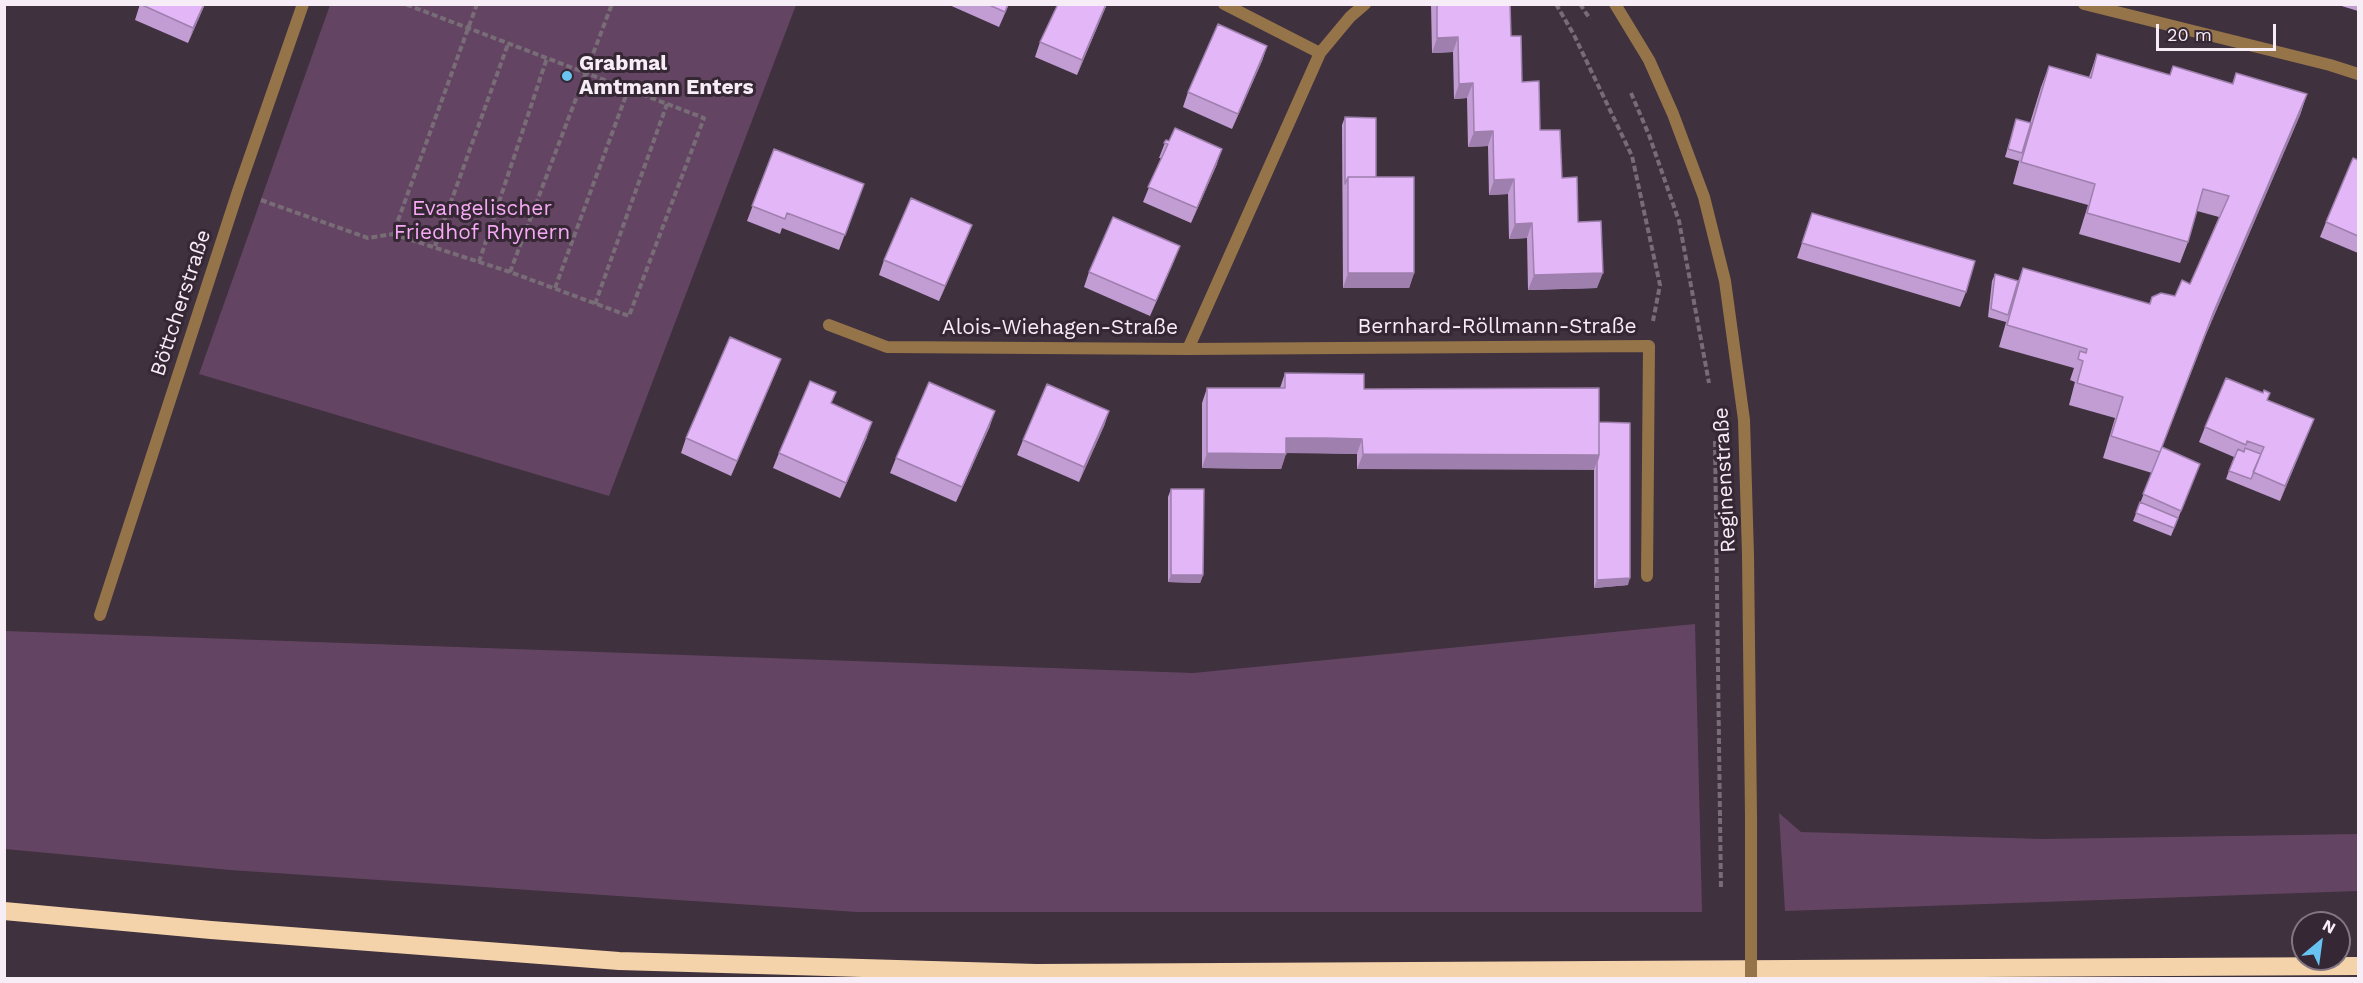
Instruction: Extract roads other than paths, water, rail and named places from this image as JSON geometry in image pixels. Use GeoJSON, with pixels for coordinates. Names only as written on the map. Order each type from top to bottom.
{"type":"FeatureCollection","features":[{"type":"Feature","properties":{"kind":"highway"},"geometry":{"type":"LineString","coordinates":[[4,911],[211,930],[619,961],[1036,973],[2358,966]]}},
{"type":"Feature","properties":{"kind":"street","name":"Böttcherstraße"},"geometry":{"type":"LineString","coordinates":[[100,615],[238,191],[303,4]]}},
{"type":"Feature","properties":{"kind":"street"},"geometry":{"type":"LineString","coordinates":[[1224,4],[1320,53]]}},
{"type":"Feature","properties":{"kind":"street","name":"Alois-Wiehagen-Straße"},"geometry":{"type":"LineString","coordinates":[[829,325],[886,347],[1188,349],[1320,53],[1350,17],[1365,4]]}},
{"type":"Feature","properties":{"kind":"street","name":"Reginenstraße"},"geometry":{"type":"LineString","coordinates":[[1615,4],[1649,60],[1673,114],[1704,197],[1725,281],[1744,420],[1748,555],[1751,978]]}},
{"type":"Feature","properties":{"kind":"street"},"geometry":{"type":"LineString","coordinates":[[2084,4],[2358,74]]}},
{"type":"Feature","properties":{"kind":"street","name":"Bernhard-Röllmann-Straße"},"geometry":{"type":"LineString","coordinates":[[1188,349],[1649,346],[1647,576]]}},
{"type":"Feature","properties":{"kind":"place","name":"Grabmal Amtmann Enters"},"geometry":{"type":"Point","coordinates":[567,76]}},
{"type":"Feature","properties":{"kind":"park label","name":"Evangelischer Friedhof Rhynern"},"geometry":{"type":"Point","coordinates":[482,221]}}]}
